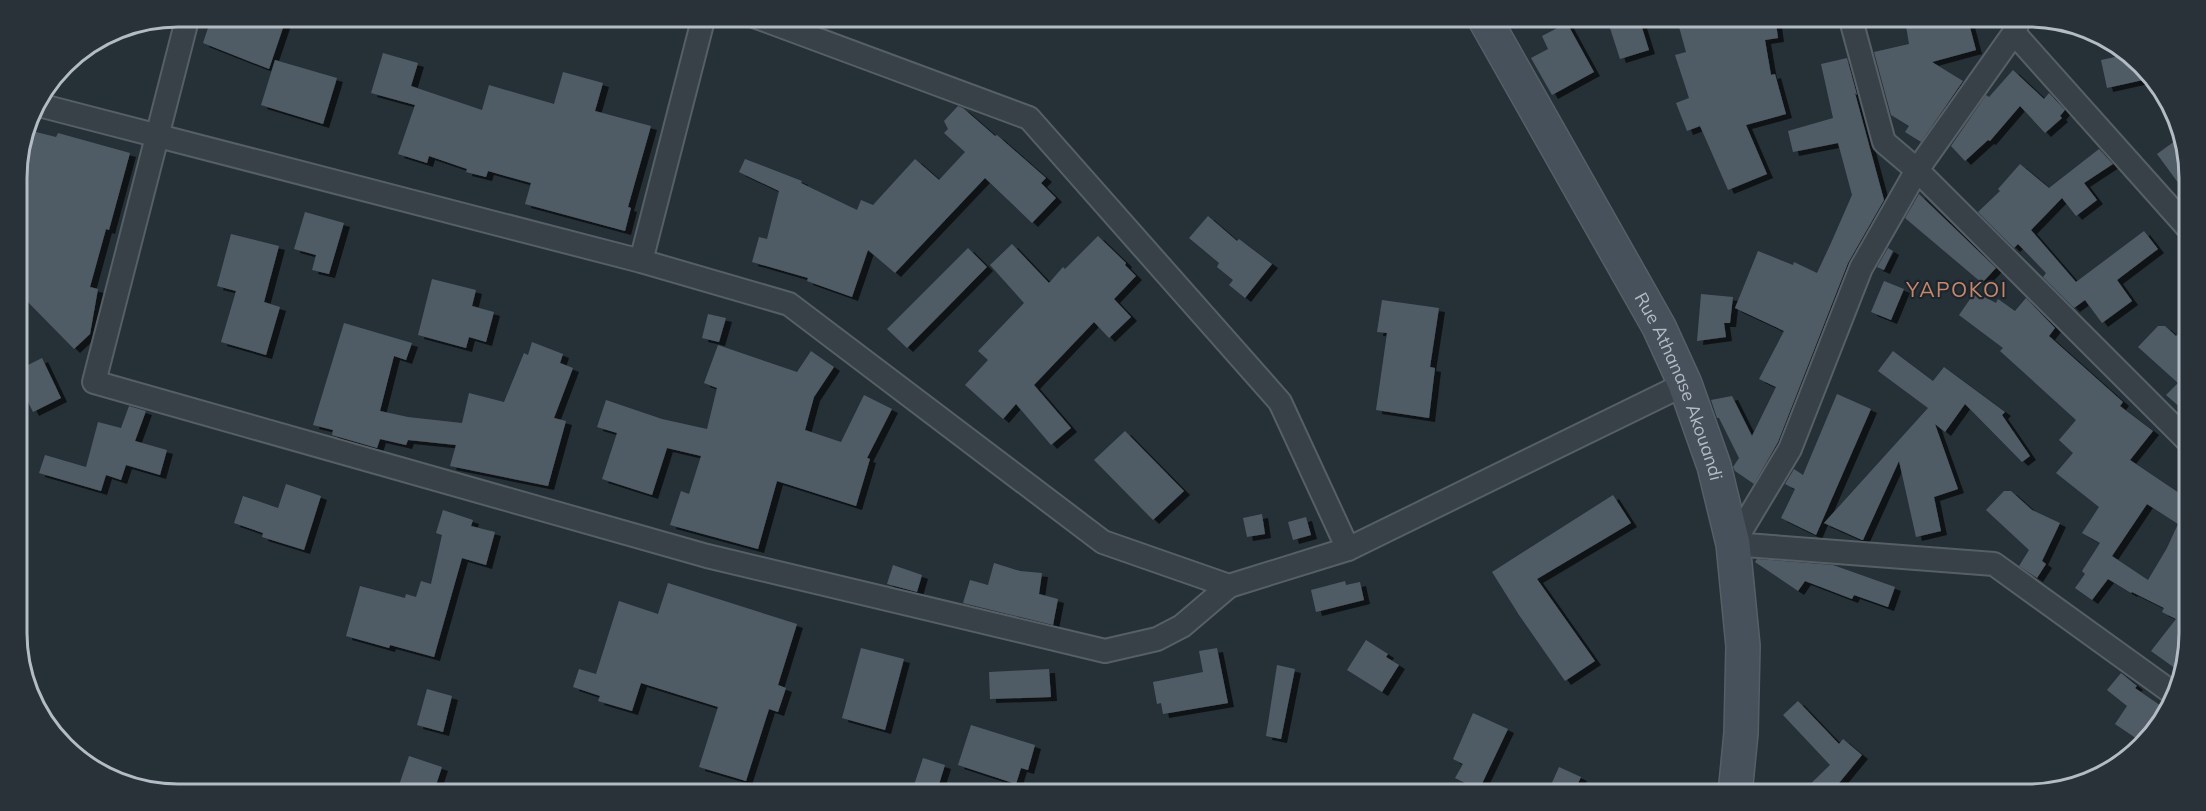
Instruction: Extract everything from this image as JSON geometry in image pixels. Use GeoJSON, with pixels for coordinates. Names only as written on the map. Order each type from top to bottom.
{"type":"FeatureCollection","features":[{"type":"Feature","properties":{"kind":"street"},"geometry":{"type":"LineString","coordinates":[[185,27],[94,382],[707,556],[1105,651],[1157,639],[1182,626],[1229,586],[1348,549],[1685,384]]}},
{"type":"Feature","properties":{"kind":"street"},"geometry":{"type":"LineString","coordinates":[[641,261],[701,27]]}},
{"type":"Feature","properties":{"kind":"street"},"geometry":{"type":"LineString","coordinates":[[784,27],[1029,118],[1280,402],[1348,549]]}},
{"type":"Feature","properties":{"kind":"street","name":"Rue Athanase Akouandi"},"geometry":{"type":"LineString","coordinates":[[1489,27],[1659,327],[1685,384],[1714,466],[1733,544],[1743,646],[1741,733],[1736,784]]}},
{"type":"Feature","properties":{"kind":"street"},"geometry":{"type":"LineString","coordinates":[[1853,27],[1884,142],[1917,170],[2179,431]]}},
{"type":"Feature","properties":{"kind":"street"},"geometry":{"type":"LineString","coordinates":[[2016,27],[1917,170],[1861,268],[1790,449],[1733,544],[1994,564],[2168,689]]}},
{"type":"Feature","properties":{"kind":"street"},"geometry":{"type":"LineString","coordinates":[[2019,27],[2179,217]]}},
{"type":"Feature","properties":{"kind":"street"},"geometry":{"type":"LineString","coordinates":[[46,107],[641,261],[789,304],[1103,542],[1229,586]]}},
{"type":"Feature","properties":{"kind":"building"},"geometry":{"type":"Polygon","coordinates":[[[208,27],[283,27],[269,69],[203,43],[208,27]]]}},
{"type":"Feature","properties":{"kind":"building"},"geometry":{"type":"Polygon","coordinates":[[[1559,27],[1569,27],[1594,72],[1552,95],[1531,58],[1548,49],[1542,36],[1559,27]]]}},
{"type":"Feature","properties":{"kind":"building"},"geometry":{"type":"Polygon","coordinates":[[[1642,27],[1649,50],[1620,59],[1610,28],[1642,27]]]}},
{"type":"Feature","properties":{"kind":"building"},"geometry":{"type":"Polygon","coordinates":[[[1679,27],[1776,27],[1778,38],[1765,40],[1771,75],[1775,74],[1786,114],[1746,125],[1767,174],[1728,190],[1700,126],[1687,131],[1676,103],[1689,98],[1675,55],[1686,52],[1679,27]]]}},
{"type":"Feature","properties":{"kind":"building"},"geometry":{"type":"Polygon","coordinates":[[[1906,27],[1970,27],[1976,50],[1932,62],[1963,81],[1921,142],[1905,132],[1909,126],[1891,115],[1874,52],[1909,44],[1906,27]]]}},
{"type":"Feature","properties":{"kind":"building"},"geometry":{"type":"Polygon","coordinates":[[[383,53],[418,63],[411,86],[482,110],[489,85],[554,104],[563,72],[603,83],[595,111],[651,126],[628,207],[631,208],[625,231],[525,204],[531,183],[488,171],[486,177],[466,172],[467,169],[429,156],[427,163],[398,154],[415,105],[371,93],[383,53]]]}},
{"type":"Feature","properties":{"kind":"building"},"geometry":{"type":"Polygon","coordinates":[[[2117,57],[2143,80],[2107,88],[2101,60],[2117,57]]]}},
{"type":"Feature","properties":{"kind":"building"},"geometry":{"type":"Polygon","coordinates":[[[1847,58],[1884,200],[1848,263],[1778,442],[1754,484],[1735,471],[1733,467],[1739,458],[1717,418],[1711,400],[1732,396],[1752,436],[1776,387],[1759,379],[1784,331],[1735,308],[1758,251],[1793,265],[1794,262],[1817,273],[1831,243],[1852,195],[1838,143],[1793,152],[1788,131],[1833,118],[1821,64],[1847,58]]]}},
{"type":"Feature","properties":{"kind":"building"},"geometry":{"type":"Polygon","coordinates":[[[275,60],[337,78],[323,124],[261,105],[275,60]]]}},
{"type":"Feature","properties":{"kind":"building"},"geometry":{"type":"Polygon","coordinates":[[[2013,70],[2044,99],[2049,93],[2065,110],[2060,116],[2062,118],[2045,133],[2020,106],[1990,141],[1988,140],[1965,161],[1951,146],[1986,95],[1989,97],[2013,70]]]}},
{"type":"Feature","properties":{"kind":"building"},"geometry":{"type":"Polygon","coordinates":[[[958,106],[995,136],[997,135],[1046,178],[1041,183],[1056,198],[1032,223],[985,178],[895,273],[868,250],[852,297],[807,281],[808,278],[752,262],[759,237],[767,239],[779,191],[739,172],[745,159],[802,181],[801,183],[857,210],[861,200],[873,205],[915,159],[939,180],[965,152],[944,133],[948,129],[944,121],[958,106]]]}},
{"type":"Feature","properties":{"kind":"building"},"geometry":{"type":"Polygon","coordinates":[[[35,132],[56,137],[58,133],[130,153],[109,230],[106,229],[90,287],[98,289],[90,334],[74,349],[27,301],[27,168],[35,132]]]}},
{"type":"Feature","properties":{"kind":"building"},"geometry":{"type":"Polygon","coordinates":[[[2174,141],[2179,184],[2157,154],[2174,141]]]}},
{"type":"Feature","properties":{"kind":"building"},"geometry":{"type":"Polygon","coordinates":[[[2099,149],[2113,164],[2084,183],[2097,200],[2076,216],[2062,198],[2031,230],[2076,282],[2144,231],[2158,249],[2117,280],[2132,301],[2102,323],[2085,300],[2074,308],[2043,277],[2046,273],[2018,244],[2014,248],[1978,212],[2000,191],[1998,189],[2020,164],[2049,188],[2099,149]]]}},
{"type":"Feature","properties":{"kind":"building"},"geometry":{"type":"Polygon","coordinates":[[[1919,194],[1996,268],[1982,283],[1905,218],[1919,194]]]}},
{"type":"Feature","properties":{"kind":"building"},"geometry":{"type":"Polygon","coordinates":[[[305,212],[344,223],[329,274],[312,270],[316,255],[294,249],[305,212]]]}},
{"type":"Feature","properties":{"kind":"building"},"geometry":{"type":"Polygon","coordinates":[[[1208,216],[1237,241],[1239,239],[1272,264],[1245,298],[1229,285],[1233,280],[1217,267],[1219,263],[1189,238],[1208,216]]]}},
{"type":"Feature","properties":{"kind":"building"},"geometry":{"type":"Polygon","coordinates":[[[231,234],[279,246],[264,302],[280,307],[266,355],[221,342],[236,291],[217,286],[231,234]]]}},
{"type":"Feature","properties":{"kind":"building"},"geometry":{"type":"Polygon","coordinates":[[[1098,236],[1136,276],[1114,299],[1131,317],[1109,338],[1094,322],[1034,385],[1071,428],[1051,445],[1016,404],[1003,419],[965,385],[988,360],[978,351],[1024,303],[990,265],[1012,244],[1049,283],[1063,267],[1065,269],[1098,236]]]}},
{"type":"Feature","properties":{"kind":"building"},"geometry":{"type":"Polygon","coordinates":[[[968,248],[987,267],[907,348],[887,329],[968,248]]]}},
{"type":"Feature","properties":{"kind":"building"},"geometry":{"type":"Polygon","coordinates":[[[1888,248],[1893,251],[1884,270],[1877,267],[1888,248]]]}},
{"type":"Feature","properties":{"kind":"building"},"geometry":{"type":"Polygon","coordinates":[[[432,279],[476,290],[472,306],[494,312],[486,342],[469,337],[466,348],[418,335],[432,279]]]}},
{"type":"Feature","properties":{"kind":"building"},"geometry":{"type":"Polygon","coordinates":[[[1884,281],[1904,289],[1891,320],[1871,312],[1884,281]]]}},
{"type":"Feature","properties":{"kind":"building"},"geometry":{"type":"Polygon","coordinates":[[[1975,292],[1996,303],[1998,299],[2015,311],[2026,298],[2055,328],[2049,336],[2123,402],[2120,406],[2153,431],[2130,460],[2179,493],[2179,633],[2174,668],[2151,651],[2176,619],[2162,612],[2164,608],[2131,593],[2108,579],[2092,600],[2075,588],[2085,574],[2082,571],[2100,543],[2082,533],[2099,507],[2056,473],[2073,453],[2059,440],[2076,420],[2000,351],[2003,348],[1959,315],[1975,292]],[[2147,504],[2112,556],[2148,580],[2178,524],[2147,504]]]}},
{"type":"Feature","properties":{"kind":"building"},"geometry":{"type":"Polygon","coordinates":[[[1701,294],[1733,297],[1730,323],[1724,323],[1726,337],[1697,341],[1701,294]]]}},
{"type":"Feature","properties":{"kind":"building"},"geometry":{"type":"Polygon","coordinates":[[[1382,300],[1439,308],[1430,367],[1435,368],[1429,418],[1376,410],[1387,333],[1377,332],[1382,300]]]}},
{"type":"Feature","properties":{"kind":"building"},"geometry":{"type":"Polygon","coordinates":[[[708,314],[726,318],[719,342],[702,338],[708,314]]]}},
{"type":"Feature","properties":{"kind":"building"},"geometry":{"type":"Polygon","coordinates":[[[344,323],[412,343],[406,360],[394,356],[380,411],[408,417],[462,423],[469,393],[504,402],[524,353],[528,355],[532,342],[563,354],[560,363],[573,368],[554,418],[566,421],[548,486],[450,466],[456,445],[408,440],[406,445],[380,439],[377,448],[332,435],[333,430],[313,425],[344,323]]]}},
{"type":"Feature","properties":{"kind":"building"},"geometry":{"type":"Polygon","coordinates":[[[2158,326],[2165,326],[2176,336],[2179,333],[2179,406],[2166,395],[2178,383],[2138,347],[2158,326]]]}},
{"type":"Feature","properties":{"kind":"building"},"geometry":{"type":"Polygon","coordinates":[[[718,345],[797,372],[811,351],[834,367],[814,397],[805,430],[841,442],[864,395],[892,409],[867,458],[870,459],[856,506],[777,481],[758,549],[670,525],[681,491],[689,494],[701,456],[667,448],[652,495],[602,479],[617,433],[597,427],[606,400],[662,419],[707,429],[717,388],[704,383],[718,345]]]}},
{"type":"Feature","properties":{"kind":"building"},"geometry":{"type":"Polygon","coordinates":[[[1893,351],[1933,381],[1944,367],[2005,412],[2002,415],[2030,456],[2022,462],[1965,404],[1945,432],[1935,424],[1958,489],[1934,497],[1941,531],[1916,537],[1899,461],[1862,540],[1824,523],[1928,408],[1878,371],[1893,351]]]}},
{"type":"Feature","properties":{"kind":"building"},"geometry":{"type":"Polygon","coordinates":[[[42,358],[61,398],[33,412],[27,400],[27,366],[42,358]]]}},
{"type":"Feature","properties":{"kind":"building"},"geometry":{"type":"Polygon","coordinates":[[[1837,394],[1871,409],[1816,535],[1781,518],[1795,489],[1785,484],[1794,469],[1803,475],[1837,394]]]}},
{"type":"Feature","properties":{"kind":"building"},"geometry":{"type":"Polygon","coordinates":[[[129,406],[146,411],[135,441],[167,450],[160,475],[126,465],[121,480],[106,475],[101,491],[39,473],[45,455],[86,467],[98,422],[121,428],[129,406]]]}},
{"type":"Feature","properties":{"kind":"building"},"geometry":{"type":"Polygon","coordinates":[[[1125,431],[1184,491],[1153,520],[1094,460],[1125,431]]]}},
{"type":"Feature","properties":{"kind":"building"},"geometry":{"type":"Polygon","coordinates":[[[286,484],[321,496],[304,550],[262,537],[263,533],[234,523],[243,496],[278,508],[286,484]]]}},
{"type":"Feature","properties":{"kind":"building"},"geometry":{"type":"Polygon","coordinates":[[[2004,491],[2011,491],[2032,510],[2060,523],[2042,561],[2046,564],[2037,578],[2019,566],[2029,550],[1986,510],[2004,491]]]}},
{"type":"Feature","properties":{"kind":"building"},"geometry":{"type":"Polygon","coordinates":[[[1613,495],[1631,523],[1537,579],[1595,661],[1565,681],[1492,572],[1613,495]]]}},
{"type":"Feature","properties":{"kind":"building"},"geometry":{"type":"Polygon","coordinates":[[[443,510],[473,520],[471,526],[495,532],[486,565],[462,558],[434,657],[346,636],[360,586],[405,598],[406,594],[416,597],[421,581],[431,584],[442,535],[436,533],[443,510]]]}},
{"type":"Feature","properties":{"kind":"building"},"geometry":{"type":"Polygon","coordinates":[[[1262,514],[1265,534],[1247,537],[1243,518],[1262,514]]]}},
{"type":"Feature","properties":{"kind":"building"},"geometry":{"type":"Polygon","coordinates":[[[1306,517],[1311,535],[1293,540],[1288,522],[1306,517]]]}},
{"type":"Feature","properties":{"kind":"building"},"geometry":{"type":"Polygon","coordinates":[[[1757,559],[1833,565],[1895,587],[1888,607],[1854,595],[1852,599],[1805,581],[1798,591],[1755,562],[1757,559]]]}},
{"type":"Feature","properties":{"kind":"building"},"geometry":{"type":"Polygon","coordinates":[[[994,563],[1020,571],[1042,573],[1039,594],[1058,599],[1053,625],[963,603],[970,580],[988,585],[994,563]]]}},
{"type":"Feature","properties":{"kind":"building"},"geometry":{"type":"Polygon","coordinates":[[[893,565],[922,575],[917,592],[887,584],[893,565]]]}},
{"type":"Feature","properties":{"kind":"building"},"geometry":{"type":"Polygon","coordinates":[[[1345,581],[1346,585],[1360,582],[1364,600],[1316,612],[1311,590],[1345,581]]]}},
{"type":"Feature","properties":{"kind":"building"},"geometry":{"type":"Polygon","coordinates":[[[668,583],[797,624],[778,685],[786,688],[778,712],[769,709],[746,781],[699,767],[718,707],[641,683],[632,711],[598,701],[600,696],[573,687],[579,669],[596,674],[619,601],[658,614],[668,583]]]}},
{"type":"Feature","properties":{"kind":"building"},"geometry":{"type":"Polygon","coordinates":[[[1366,640],[1388,654],[1386,657],[1399,665],[1382,692],[1347,670],[1366,640]]]}},
{"type":"Feature","properties":{"kind":"building"},"geometry":{"type":"Polygon","coordinates":[[[861,648],[904,659],[885,730],[842,718],[861,648]]]}},
{"type":"Feature","properties":{"kind":"building"},"geometry":{"type":"Polygon","coordinates":[[[1217,648],[1228,703],[1163,714],[1161,703],[1157,704],[1153,682],[1203,672],[1199,651],[1217,648]]]}},
{"type":"Feature","properties":{"kind":"building"},"geometry":{"type":"Polygon","coordinates":[[[1277,665],[1295,669],[1281,739],[1266,736],[1277,665]]]}},
{"type":"Feature","properties":{"kind":"building"},"geometry":{"type":"Polygon","coordinates":[[[1049,669],[1051,697],[990,699],[989,672],[1049,669]]]}},
{"type":"Feature","properties":{"kind":"building"},"geometry":{"type":"Polygon","coordinates":[[[2121,673],[2137,686],[2135,688],[2160,705],[2136,738],[2115,724],[2127,706],[2107,690],[2121,673]]]}},
{"type":"Feature","properties":{"kind":"building"},"geometry":{"type":"Polygon","coordinates":[[[427,689],[452,696],[443,732],[417,725],[427,689]]]}},
{"type":"Feature","properties":{"kind":"building"},"geometry":{"type":"Polygon","coordinates":[[[1798,701],[1839,744],[1843,739],[1862,755],[1838,784],[1810,784],[1830,765],[1783,715],[1798,701]]]}},
{"type":"Feature","properties":{"kind":"building"},"geometry":{"type":"Polygon","coordinates":[[[1473,713],[1508,729],[1482,784],[1467,784],[1455,778],[1463,764],[1453,759],[1473,713]]]}},
{"type":"Feature","properties":{"kind":"building"},"geometry":{"type":"Polygon","coordinates":[[[971,725],[1035,745],[1028,770],[1021,768],[1016,784],[958,765],[971,725]]]}},
{"type":"Feature","properties":{"kind":"building"},"geometry":{"type":"Polygon","coordinates":[[[409,756],[442,767],[436,784],[399,784],[409,756]]]}},
{"type":"Feature","properties":{"kind":"building"},"geometry":{"type":"Polygon","coordinates":[[[923,758],[945,765],[939,784],[914,784],[923,758]]]}},
{"type":"Feature","properties":{"kind":"building"},"geometry":{"type":"Polygon","coordinates":[[[1559,767],[1581,777],[1578,784],[1551,784],[1559,767]]]}},
{"type":"Feature","properties":{"kind":"district","name":"YAPOKOI"},"geometry":{"type":"Point","coordinates":[1957,289]}}]}
